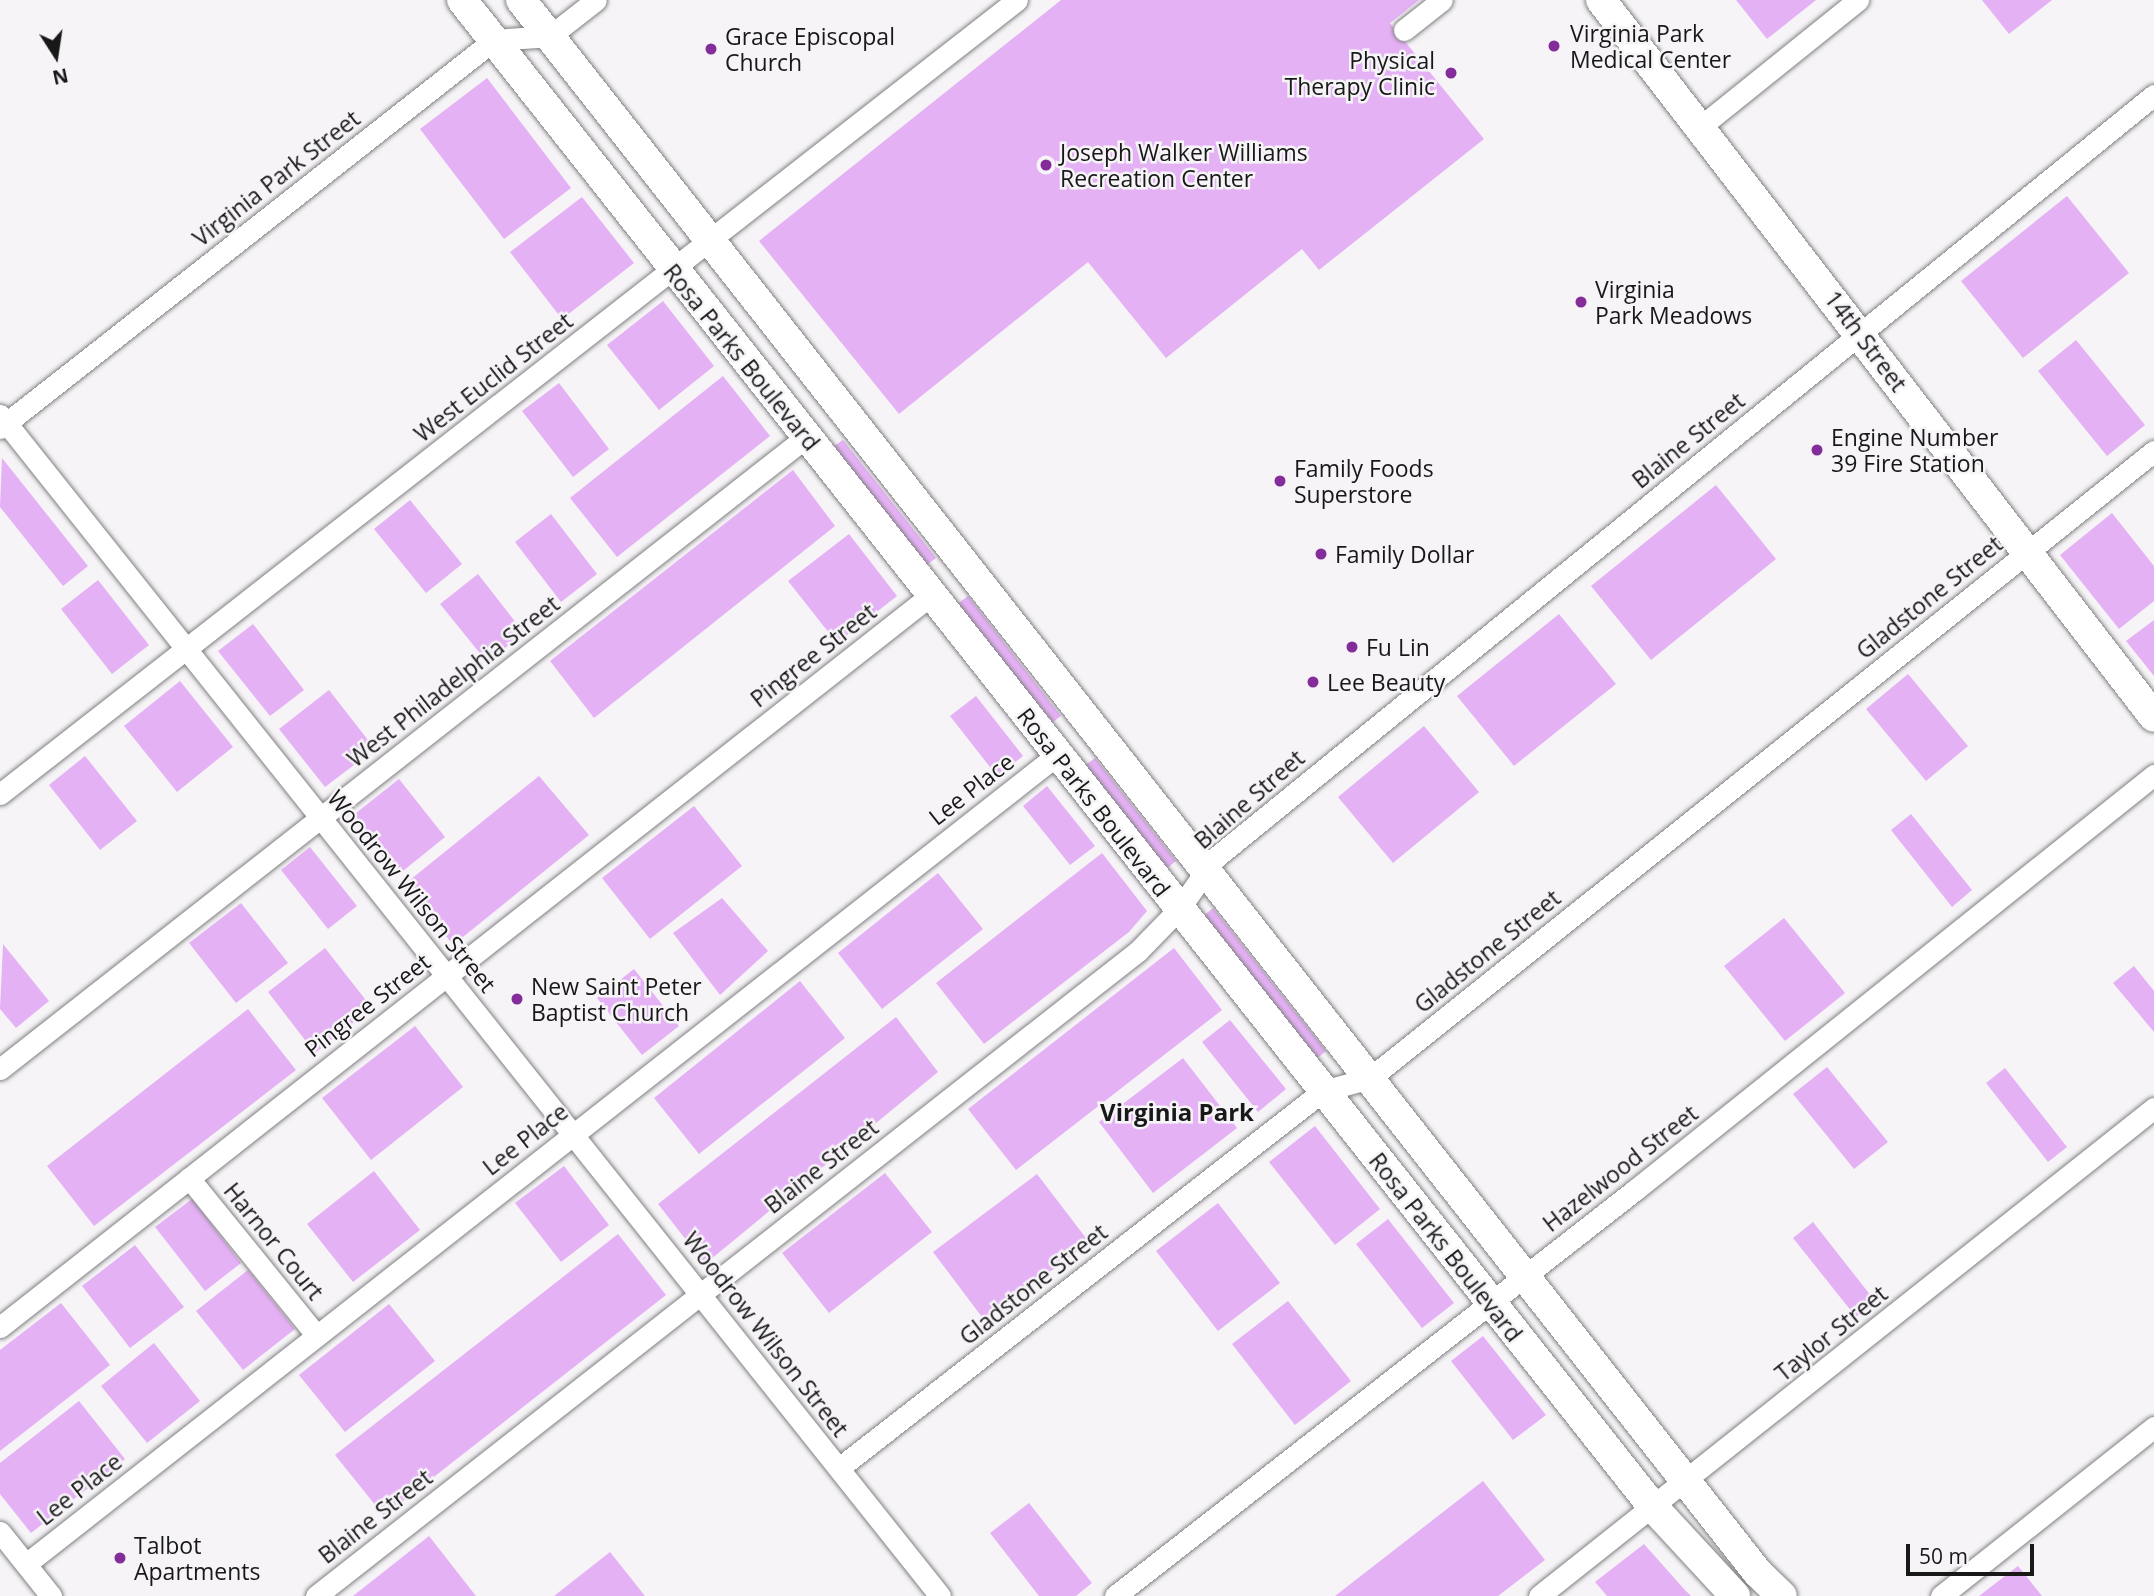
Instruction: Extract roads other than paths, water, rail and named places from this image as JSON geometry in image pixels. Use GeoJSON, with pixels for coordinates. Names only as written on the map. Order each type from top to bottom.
{"type":"FeatureCollection","features":[{"type":"Feature","properties":{"kind":"street","name":"Rosa Parks Boulevard"},"geometry":{"type":"LineString","coordinates":[[462,0],[673,271],[1653,1507],[1735,1596]]}},
{"type":"Feature","properties":{"kind":"street","name":"Rosa Parks Boulevard"},"geometry":{"type":"LineString","coordinates":[[521,0],[1686,1481],[1782,1596]]}},
{"type":"Feature","properties":{"kind":"street"},"geometry":{"type":"LineString","coordinates":[[494,40],[550,36],[597,0]]}},
{"type":"Feature","properties":{"kind":"street","name":"West Euclid Street"},"geometry":{"type":"LineString","coordinates":[[0,794],[711,242],[1017,0]]}},
{"type":"Feature","properties":{"kind":"street"},"geometry":{"type":"LineString","coordinates":[[1404,30],[1442,0]]}},
{"type":"Feature","properties":{"kind":"street","name":"14th Street"},"geometry":{"type":"LineString","coordinates":[[1601,0],[2154,717]]}},
{"type":"Feature","properties":{"kind":"street"},"geometry":{"type":"LineString","coordinates":[[1700,127],[1858,0]]}},
{"type":"Feature","properties":{"kind":"street","name":"Virginia Park Street"},"geometry":{"type":"LineString","coordinates":[[2,422],[494,40]]}},
{"type":"Feature","properties":{"kind":"street","name":"Blaine Street"},"geometry":{"type":"LineString","coordinates":[[316,1596],[1138,951],[1179,909],[1215,858],[2154,95]]}},
{"type":"Feature","properties":{"kind":"street","name":"Woodrow Wilson Street"},"geometry":{"type":"LineString","coordinates":[[2,422],[940,1596]]}},
{"type":"Feature","properties":{"kind":"street","name":"West Philadelphia Street"},"geometry":{"type":"LineString","coordinates":[[0,1069],[806,437]]}},
{"type":"Feature","properties":{"kind":"street","name":"Gladstone Street"},"geometry":{"type":"LineString","coordinates":[[839,1468],[1323,1091],[1370,1078],[2154,451]]}},
{"type":"Feature","properties":{"kind":"street","name":"Pingree Street"},"geometry":{"type":"LineString","coordinates":[[0,1327],[931,595]]}},
{"type":"Feature","properties":{"kind":"street","name":"Lee Place"},"geometry":{"type":"LineString","coordinates":[[26,1564],[1057,755]]}},
{"type":"Feature","properties":{"kind":"street","name":"Hazelwood Street"},"geometry":{"type":"LineString","coordinates":[[1115,1596],[1526,1276],[2154,775]]}},
{"type":"Feature","properties":{"kind":"street","name":"Taylor Street"},"geometry":{"type":"LineString","coordinates":[[1539,1596],[2154,1108]]}},
{"type":"Feature","properties":{"kind":"street","name":"Harnor Court"},"geometry":{"type":"LineString","coordinates":[[189,1178],[317,1336]]}},
{"type":"Feature","properties":{"kind":"street"},"geometry":{"type":"LineString","coordinates":[[1941,1596],[2154,1427]]}},
{"type":"Feature","properties":{"kind":"street"},"geometry":{"type":"LineString","coordinates":[[0,1532],[51,1596]]}},
{"type":"Feature","properties":{"kind":"place","name":"Virginia Park Medical Center"},"geometry":{"type":"Point","coordinates":[1554,46]}},
{"type":"Feature","properties":{"kind":"place","name":"Grace Episcopal Church"},"geometry":{"type":"Point","coordinates":[711,49]}},
{"type":"Feature","properties":{"kind":"place","name":"Physical Therapy Clinic"},"geometry":{"type":"Point","coordinates":[1451,73]}},
{"type":"Feature","properties":{"kind":"place","name":"Joseph Walker Williams Recreation Center"},"geometry":{"type":"Point","coordinates":[1046,165]}},
{"type":"Feature","properties":{"kind":"place","name":"Virginia Park Meadows"},"geometry":{"type":"Point","coordinates":[1581,302]}},
{"type":"Feature","properties":{"kind":"place","name":"Engine Number 39 Fire Station"},"geometry":{"type":"Point","coordinates":[1817,450]}},
{"type":"Feature","properties":{"kind":"place","name":"Family Foods Superstore"},"geometry":{"type":"Point","coordinates":[1280,481]}},
{"type":"Feature","properties":{"kind":"place","name":"Family Dollar"},"geometry":{"type":"Point","coordinates":[1321,554]}},
{"type":"Feature","properties":{"kind":"place","name":"Fu Lin"},"geometry":{"type":"Point","coordinates":[1352,647]}},
{"type":"Feature","properties":{"kind":"place","name":"Lee Beauty"},"geometry":{"type":"Point","coordinates":[1313,682]}},
{"type":"Feature","properties":{"kind":"place","name":"New Saint Peter Baptist Church"},"geometry":{"type":"Point","coordinates":[517,999]}},
{"type":"Feature","properties":{"kind":"place","name":"Talbot Apartments"},"geometry":{"type":"Point","coordinates":[120,1558]}},
{"type":"Feature","properties":{"kind":"district","name":"Virginia Park"},"geometry":{"type":"Point","coordinates":[1177,1112]}}]}
